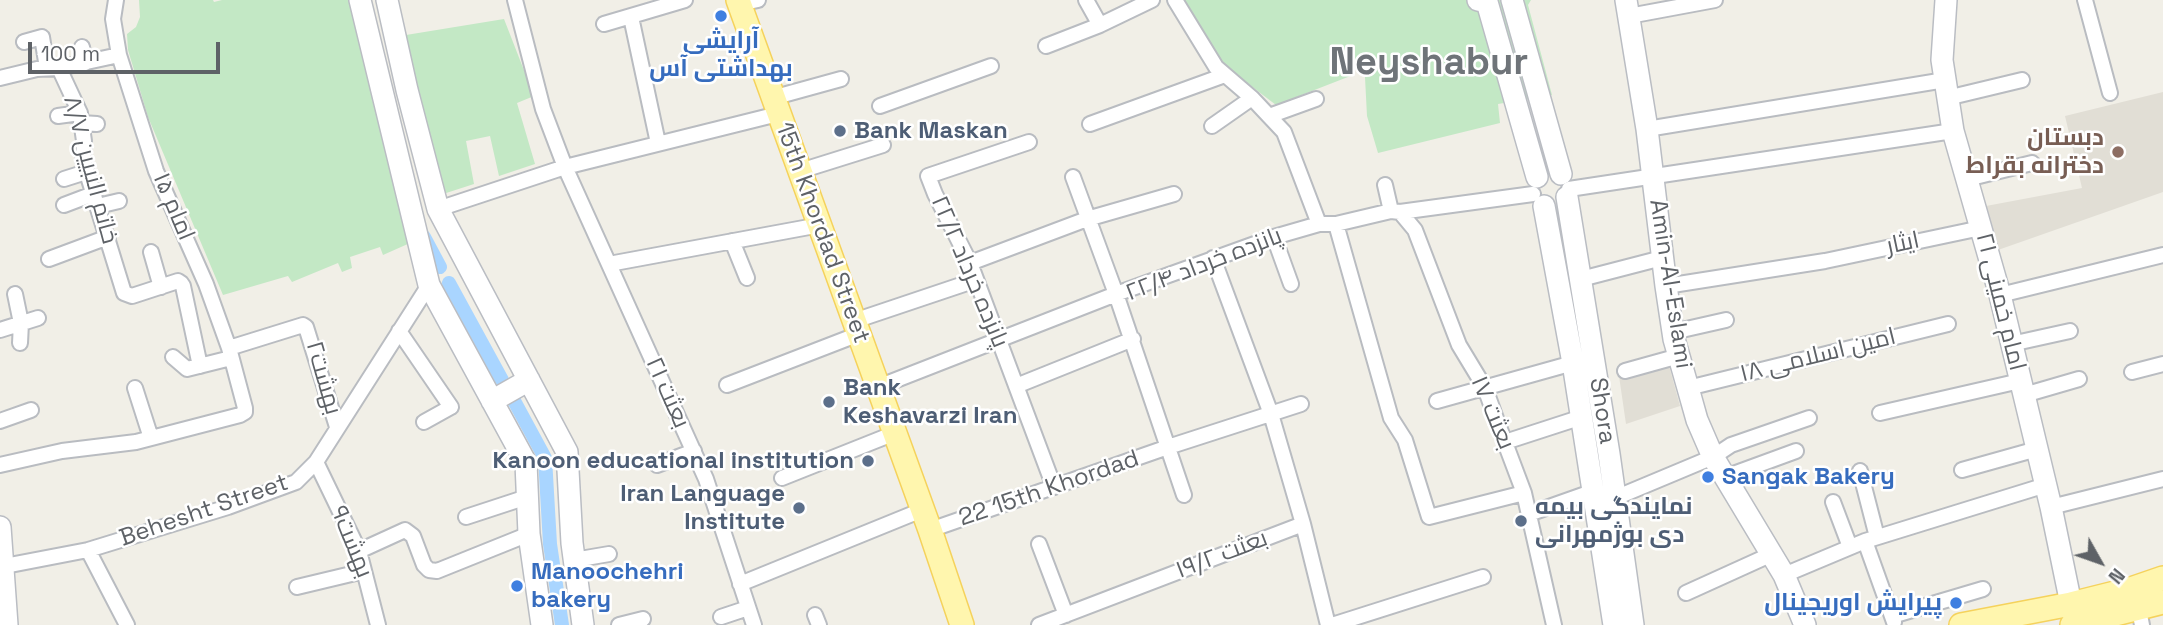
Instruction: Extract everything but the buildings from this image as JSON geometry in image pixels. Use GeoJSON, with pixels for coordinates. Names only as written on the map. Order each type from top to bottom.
{"type":"FeatureCollection","features":[{"type":"Feature","properties":{"kind":"main road","name":"15th Khordad Street"},"geometry":{"type":"LineString","coordinates":[[745,1],[775,106],[857,327],[962,625]]}},
{"type":"Feature","properties":{"kind":"main road"},"geometry":{"type":"LineString","coordinates":[[2072,614],[2163,578]]}},
{"type":"Feature","properties":{"kind":"main road"},"geometry":{"type":"LineString","coordinates":[[1961,625],[2072,614],[2141,617],[2163,602]]}},
{"type":"Feature","properties":{"kind":"street","name":"امام ۱۵"},"geometry":{"type":"LineString","coordinates":[[116,0],[113,19],[119,55],[156,171],[206,284],[230,353],[245,408],[245,412],[240,415],[151,439]]}},
{"type":"Feature","properties":{"kind":"street"},"geometry":{"type":"LineString","coordinates":[[360,0],[429,285],[526,463],[528,534],[542,625]]}},
{"type":"Feature","properties":{"kind":"street"},"geometry":{"type":"LineString","coordinates":[[387,0],[438,209],[567,452],[574,560],[583,625]]}},
{"type":"Feature","properties":{"kind":"street","name":"بعثت ۲۱"},"geometry":{"type":"LineString","coordinates":[[515,0],[543,109],[565,167],[706,478],[754,625]]}},
{"type":"Feature","properties":{"kind":"street"},"geometry":{"type":"LineString","coordinates":[[604,24],[685,0]]}},
{"type":"Feature","properties":{"kind":"street"},"geometry":{"type":"LineString","coordinates":[[1086,0],[1100,25]]}},
{"type":"Feature","properties":{"kind":"street"},"geometry":{"type":"LineString","coordinates":[[1046,46],[1100,25],[1152,0]]}},
{"type":"Feature","properties":{"kind":"street"},"geometry":{"type":"LineString","coordinates":[[1175,0],[1216,67],[1252,98],[1284,132],[1319,224]]}},
{"type":"Feature","properties":{"kind":"street","name":"Shora"},"geometry":{"type":"LineString","coordinates":[[1512,0],[1565,186],[1615,498],[1624,624]]}},
{"type":"Feature","properties":{"kind":"street"},"geometry":{"type":"LineString","coordinates":[[1628,8],[1715,0]]}},
{"type":"Feature","properties":{"kind":"street"},"geometry":{"type":"LineString","coordinates":[[2085,0],[2110,93]]}},
{"type":"Feature","properties":{"kind":"street","name":"Shora"},"geometry":{"type":"LineString","coordinates":[[1483,1],[1538,192],[1573,363],[1594,491],[1624,624]]}},
{"type":"Feature","properties":{"kind":"street","name":"امام خمینی ۲۱"},"geometry":{"type":"LineString","coordinates":[[1949,1],[1942,60],[1953,131],[2000,295],[2051,507],[2072,614]]}},
{"type":"Feature","properties":{"kind":"street","name":"Amin-Al-Eslami"},"geometry":{"type":"LineString","coordinates":[[1628,8],[1647,129],[1673,332],[1688,388],[1713,457],[1784,575],[1805,625]]}},
{"type":"Feature","properties":{"kind":"street"},"geometry":{"type":"LineString","coordinates":[[631,17],[658,143]]}},
{"type":"Feature","properties":{"kind":"street","name":"خاتم النبیین ۸/۷"},"geometry":{"type":"LineString","coordinates":[[24,42],[42,37],[46,71],[81,118],[83,160],[124,293],[132,296],[161,287]]}},
{"type":"Feature","properties":{"kind":"street"},"geometry":{"type":"LineString","coordinates":[[82,47],[85,63]]}},
{"type":"Feature","properties":{"kind":"street"},"geometry":{"type":"LineString","coordinates":[[0,78],[119,55]]}},
{"type":"Feature","properties":{"kind":"street"},"geometry":{"type":"LineString","coordinates":[[880,106],[990,66]]}},
{"type":"Feature","properties":{"kind":"street"},"geometry":{"type":"LineString","coordinates":[[1090,124],[1225,75]]}},
{"type":"Feature","properties":{"kind":"street"},"geometry":{"type":"LineString","coordinates":[[438,209],[565,167],[658,143],[775,106],[841,79]]}},
{"type":"Feature","properties":{"kind":"street"},"geometry":{"type":"LineString","coordinates":[[1647,129],[1796,104],[2022,80]]}},
{"type":"Feature","properties":{"kind":"street"},"geometry":{"type":"LineString","coordinates":[[382,94],[407,90]]}},
{"type":"Feature","properties":{"kind":"street"},"geometry":{"type":"LineString","coordinates":[[1212,126],[1252,98]]}},
{"type":"Feature","properties":{"kind":"street"},"geometry":{"type":"LineString","coordinates":[[1269,116],[1316,99]]}},
{"type":"Feature","properties":{"kind":"street"},"geometry":{"type":"LineString","coordinates":[[58,116],[81,118],[97,124]]}},
{"type":"Feature","properties":{"kind":"street"},"geometry":{"type":"LineString","coordinates":[[1565,186],[1653,177],[1953,131]]}},
{"type":"Feature","properties":{"kind":"street","name":"پانزده خرداد ۲۲/۲"},"geometry":{"type":"LineString","coordinates":[[1029,142],[928,176],[970,263],[1054,487]]}},
{"type":"Feature","properties":{"kind":"street"},"geometry":{"type":"LineString","coordinates":[[800,171],[883,145]]}},
{"type":"Feature","properties":{"kind":"street"},"geometry":{"type":"LineString","coordinates":[[1967,179],[2032,163]]}},
{"type":"Feature","properties":{"kind":"street"},"geometry":{"type":"LineString","coordinates":[[1553,171],[1565,186],[1561,204],[1553,207],[1538,192],[1544,172],[1553,171]]}},
{"type":"Feature","properties":{"kind":"street"},"geometry":{"type":"LineString","coordinates":[[64,179],[86,172]]}},
{"type":"Feature","properties":{"kind":"street"},"geometry":{"type":"LineString","coordinates":[[878,387],[1116,294],[1073,177]]}},
{"type":"Feature","properties":{"kind":"street"},"geometry":{"type":"LineString","coordinates":[[1385,185],[1395,212]]}},
{"type":"Feature","properties":{"kind":"street","name":"پانزده خرداد ۲۲/۴"},"geometry":{"type":"LineString","coordinates":[[1184,495],[1116,294],[1213,258],[1319,224],[1336,224],[1395,212],[1538,192]]}},
{"type":"Feature","properties":{"kind":"street"},"geometry":{"type":"LineString","coordinates":[[970,263],[1087,219],[1174,194]]}},
{"type":"Feature","properties":{"kind":"street"},"geometry":{"type":"LineString","coordinates":[[64,205],[96,200],[119,201]]}},
{"type":"Feature","properties":{"kind":"street","name":"بعثت ۱۷"},"geometry":{"type":"LineString","coordinates":[[1395,212],[1415,230],[1459,345],[1485,388],[1524,493],[1554,625]]}},
{"type":"Feature","properties":{"kind":"street"},"geometry":{"type":"LineString","coordinates":[[1336,224],[1391,418],[1405,440],[1429,517],[1524,493]]}},
{"type":"Feature","properties":{"kind":"street"},"geometry":{"type":"LineString","coordinates":[[610,264],[820,225]]}},
{"type":"Feature","properties":{"kind":"street","name":"ایثار"},"geometry":{"type":"LineString","coordinates":[[1666,286],[1825,261],[1981,228]]}},
{"type":"Feature","properties":{"kind":"street"},"geometry":{"type":"LineString","coordinates":[[49,259],[108,237]]}},
{"type":"Feature","properties":{"kind":"street"},"geometry":{"type":"LineString","coordinates":[[1274,237],[1291,284]]}},
{"type":"Feature","properties":{"kind":"street"},"geometry":{"type":"LineString","coordinates":[[732,241],[747,278]]}},
{"type":"Feature","properties":{"kind":"street"},"geometry":{"type":"LineString","coordinates":[[152,252],[161,287],[178,281],[183,286],[200,366]]}},
{"type":"Feature","properties":{"kind":"street"},"geometry":{"type":"LineString","coordinates":[[2000,295],[2163,255]]}},
{"type":"Feature","properties":{"kind":"street"},"geometry":{"type":"LineString","coordinates":[[1213,258],[1271,414],[1330,625],[1483,578]]}},
{"type":"Feature","properties":{"kind":"street"},"geometry":{"type":"LineString","coordinates":[[1581,279],[1662,258]]}},
{"type":"Feature","properties":{"kind":"street"},"geometry":{"type":"LineString","coordinates":[[727,385],[857,327],[976,280]]}},
{"type":"Feature","properties":{"kind":"street","name":"Behesht Street"},"geometry":{"type":"LineString","coordinates":[[2,567],[88,550],[228,507],[296,482],[316,462],[429,285]]}},
{"type":"Feature","properties":{"kind":"street"},"geometry":{"type":"LineString","coordinates":[[15,294],[21,323],[20,343]]}},
{"type":"Feature","properties":{"kind":"street"},"geometry":{"type":"LineString","coordinates":[[0,330],[38,318]]}},
{"type":"Feature","properties":{"kind":"street"},"geometry":{"type":"LineString","coordinates":[[1673,332],[1726,320]]}},
{"type":"Feature","properties":{"kind":"street","name":"امین اسلامی ۱۸"},"geometry":{"type":"LineString","coordinates":[[1688,388],[1948,324]]}},
{"type":"Feature","properties":{"kind":"street","name":"بهشت۲"},"geometry":{"type":"LineString","coordinates":[[230,353],[303,325],[306,327],[337,427]]}},
{"type":"Feature","properties":{"kind":"street"},"geometry":{"type":"LineString","coordinates":[[399,331],[450,407],[424,422]]}},
{"type":"Feature","properties":{"kind":"street"},"geometry":{"type":"LineString","coordinates":[[2011,344],[2070,331]]}},
{"type":"Feature","properties":{"kind":"street"},"geometry":{"type":"LineString","coordinates":[[1016,386],[1133,339]]}},
{"type":"Feature","properties":{"kind":"street"},"geometry":{"type":"LineString","coordinates":[[173,357],[187,369],[230,353]]}},
{"type":"Feature","properties":{"kind":"street"},"geometry":{"type":"LineString","coordinates":[[1625,371],[1679,356]]}},
{"type":"Feature","properties":{"kind":"street"},"geometry":{"type":"LineString","coordinates":[[1437,401],[1573,363]]}},
{"type":"Feature","properties":{"kind":"street"},"geometry":{"type":"LineString","coordinates":[[2132,372],[2163,364]]}},
{"type":"Feature","properties":{"kind":"street"},"geometry":{"type":"LineString","coordinates":[[1880,413],[2079,379]]}},
{"type":"Feature","properties":{"kind":"street"},"geometry":{"type":"LineString","coordinates":[[492,401],[529,380]]}},
{"type":"Feature","properties":{"kind":"street"},"geometry":{"type":"LineString","coordinates":[[0,465],[62,451],[151,439],[135,388]]}},
{"type":"Feature","properties":{"kind":"street","name":"22 15th Khordad"},"geometry":{"type":"LineString","coordinates":[[740,584],[815,553],[926,520],[1054,487],[1301,404]]}},
{"type":"Feature","properties":{"kind":"street"},"geometry":{"type":"LineString","coordinates":[[0,421],[31,410]]}},
{"type":"Feature","properties":{"kind":"street"},"geometry":{"type":"LineString","coordinates":[[1505,442],[1582,417]]}},
{"type":"Feature","properties":{"kind":"street"},"geometry":{"type":"LineString","coordinates":[[1615,498],[1713,457],[1731,445],[1809,418]]}},
{"type":"Feature","properties":{"kind":"street"},"geometry":{"type":"LineString","coordinates":[[782,478],[895,433]]}},
{"type":"Feature","properties":{"kind":"street"},"geometry":{"type":"LineString","coordinates":[[1962,470],[2037,449]]}},
{"type":"Feature","properties":{"kind":"street"},"geometry":{"type":"LineString","coordinates":[[657,465],[694,451]]}},
{"type":"Feature","properties":{"kind":"street"},"geometry":{"type":"LineString","coordinates":[[1725,477],[1796,451]]}},
{"type":"Feature","properties":{"kind":"street","name":"بهشت۹"},"geometry":{"type":"LineString","coordinates":[[316,462],[359,551],[378,625]]}},
{"type":"Feature","properties":{"kind":"street"},"geometry":{"type":"LineString","coordinates":[[1860,471],[1871,539],[1893,620],[1983,589]]}},
{"type":"Feature","properties":{"kind":"street"},"geometry":{"type":"LineString","coordinates":[[2051,507],[2163,479]]}},
{"type":"Feature","properties":{"kind":"street"},"geometry":{"type":"LineString","coordinates":[[1784,575],[1871,539],[2046,485]]}},
{"type":"Feature","properties":{"kind":"street"},"geometry":{"type":"LineString","coordinates":[[1529,514],[1594,491]]}},
{"type":"Feature","properties":{"kind":"street"},"geometry":{"type":"LineString","coordinates":[[466,517],[527,497]]}},
{"type":"Feature","properties":{"kind":"street"},"geometry":{"type":"LineString","coordinates":[[1833,502],[1850,547]]}},
{"type":"Feature","properties":{"kind":"street","name":"بعثت ۱۹/۲"},"geometry":{"type":"LineString","coordinates":[[1040,625],[1303,524]]}},
{"type":"Feature","properties":{"kind":"street"},"geometry":{"type":"LineString","coordinates":[[0,527],[7,625]]}},
{"type":"Feature","properties":{"kind":"street"},"geometry":{"type":"LineString","coordinates":[[359,551],[405,530],[412,536],[424,565],[429,570],[437,571],[528,534]]}},
{"type":"Feature","properties":{"kind":"street"},"geometry":{"type":"LineString","coordinates":[[1039,544],[1066,615]]}},
{"type":"Feature","properties":{"kind":"street"},"geometry":{"type":"LineString","coordinates":[[88,550],[127,625]]}},
{"type":"Feature","properties":{"kind":"street"},"geometry":{"type":"LineString","coordinates":[[574,560],[609,554]]}},
{"type":"Feature","properties":{"kind":"street"},"geometry":{"type":"LineString","coordinates":[[1686,593],[1772,554]]}},
{"type":"Feature","properties":{"kind":"street"},"geometry":{"type":"LineString","coordinates":[[297,587],[364,571]]}},
{"type":"Feature","properties":{"kind":"street"},"geometry":{"type":"LineString","coordinates":[[721,617],[748,608]]}},
{"type":"Feature","properties":{"kind":"street"},"geometry":{"type":"LineString","coordinates":[[619,625],[643,619]]}},
{"type":"Feature","properties":{"kind":"shaded area","name":"دبستان دخترانه بقراط"},"geometry":{"type":"Polygon","coordinates":[[[2163,92],[2163,192],[1998,250],[1986,206],[2082,188],[2065,116],[2163,92]]]}},
{"type":"Feature","properties":{"kind":"shaded area"},"geometry":{"type":"Polygon","coordinates":[[[1668,362],[1680,406],[1626,424],[1619,376],[1668,362]]]}},
{"type":"Feature","properties":{"kind":"green space"},"geometry":{"type":"Polygon","coordinates":[[[139,0],[349,0],[410,243],[383,255],[380,247],[350,257],[352,268],[342,272],[338,263],[292,282],[288,276],[223,295],[148,117],[128,50],[127,34],[136,27],[140,17],[139,0]]]}},
{"type":"Feature","properties":{"kind":"green space"},"geometry":{"type":"Polygon","coordinates":[[[1183,0],[1531,0],[1528,5],[1552,95],[1498,104],[1500,123],[1378,153],[1367,116],[1364,58],[1354,60],[1353,75],[1276,105],[1225,66],[1183,0]]]}},
{"type":"Feature","properties":{"kind":"green space"},"geometry":{"type":"Polygon","coordinates":[[[504,19],[534,96],[517,103],[535,164],[499,176],[490,136],[466,141],[474,184],[440,195],[406,35],[504,19]]]}},
{"type":"Feature","properties":{"kind":"waterway"},"geometry":{"type":"LineString","coordinates":[[424,237],[440,267]]}},
{"type":"Feature","properties":{"kind":"waterway"},"geometry":{"type":"LineString","coordinates":[[449,283],[502,380]]}},
{"type":"Feature","properties":{"kind":"waterway"},"geometry":{"type":"LineString","coordinates":[[512,397],[545,458],[550,544],[562,625]]}},
{"type":"Feature","properties":{"kind":"place","name":"آرایشی بهداشتی آس"},"geometry":{"type":"Point","coordinates":[721,16]}},
{"type":"Feature","properties":{"kind":"place","name":"Bank Maskan"},"geometry":{"type":"Point","coordinates":[840,131]}},
{"type":"Feature","properties":{"kind":"place","name":"دبستان دخترانه بقراط"},"geometry":{"type":"Point","coordinates":[2118,152]}},
{"type":"Feature","properties":{"kind":"place","name":"Bank Keshavarzi Iran"},"geometry":{"type":"Point","coordinates":[829,402]}},
{"type":"Feature","properties":{"kind":"place","name":"Kanoon educational institution"},"geometry":{"type":"Point","coordinates":[868,461]}},
{"type":"Feature","properties":{"kind":"place","name":"Sangak Bakery"},"geometry":{"type":"Point","coordinates":[1708,477]}},
{"type":"Feature","properties":{"kind":"place","name":"Iran Language Institute"},"geometry":{"type":"Point","coordinates":[799,508]}},
{"type":"Feature","properties":{"kind":"place","name":"نمایندگی بیمه دی بوژمهرانی"},"geometry":{"type":"Point","coordinates":[1521,521]}},
{"type":"Feature","properties":{"kind":"place","name":"Manoochehri bakery"},"geometry":{"type":"Point","coordinates":[517,586]}},
{"type":"Feature","properties":{"kind":"place","name":"پیرایش اوریجینال"},"geometry":{"type":"Point","coordinates":[1956,603]}},
{"type":"Feature","properties":{"kind":"district","name":"Neyshabur"},"geometry":{"type":"Point","coordinates":[1429,64]}}]}
